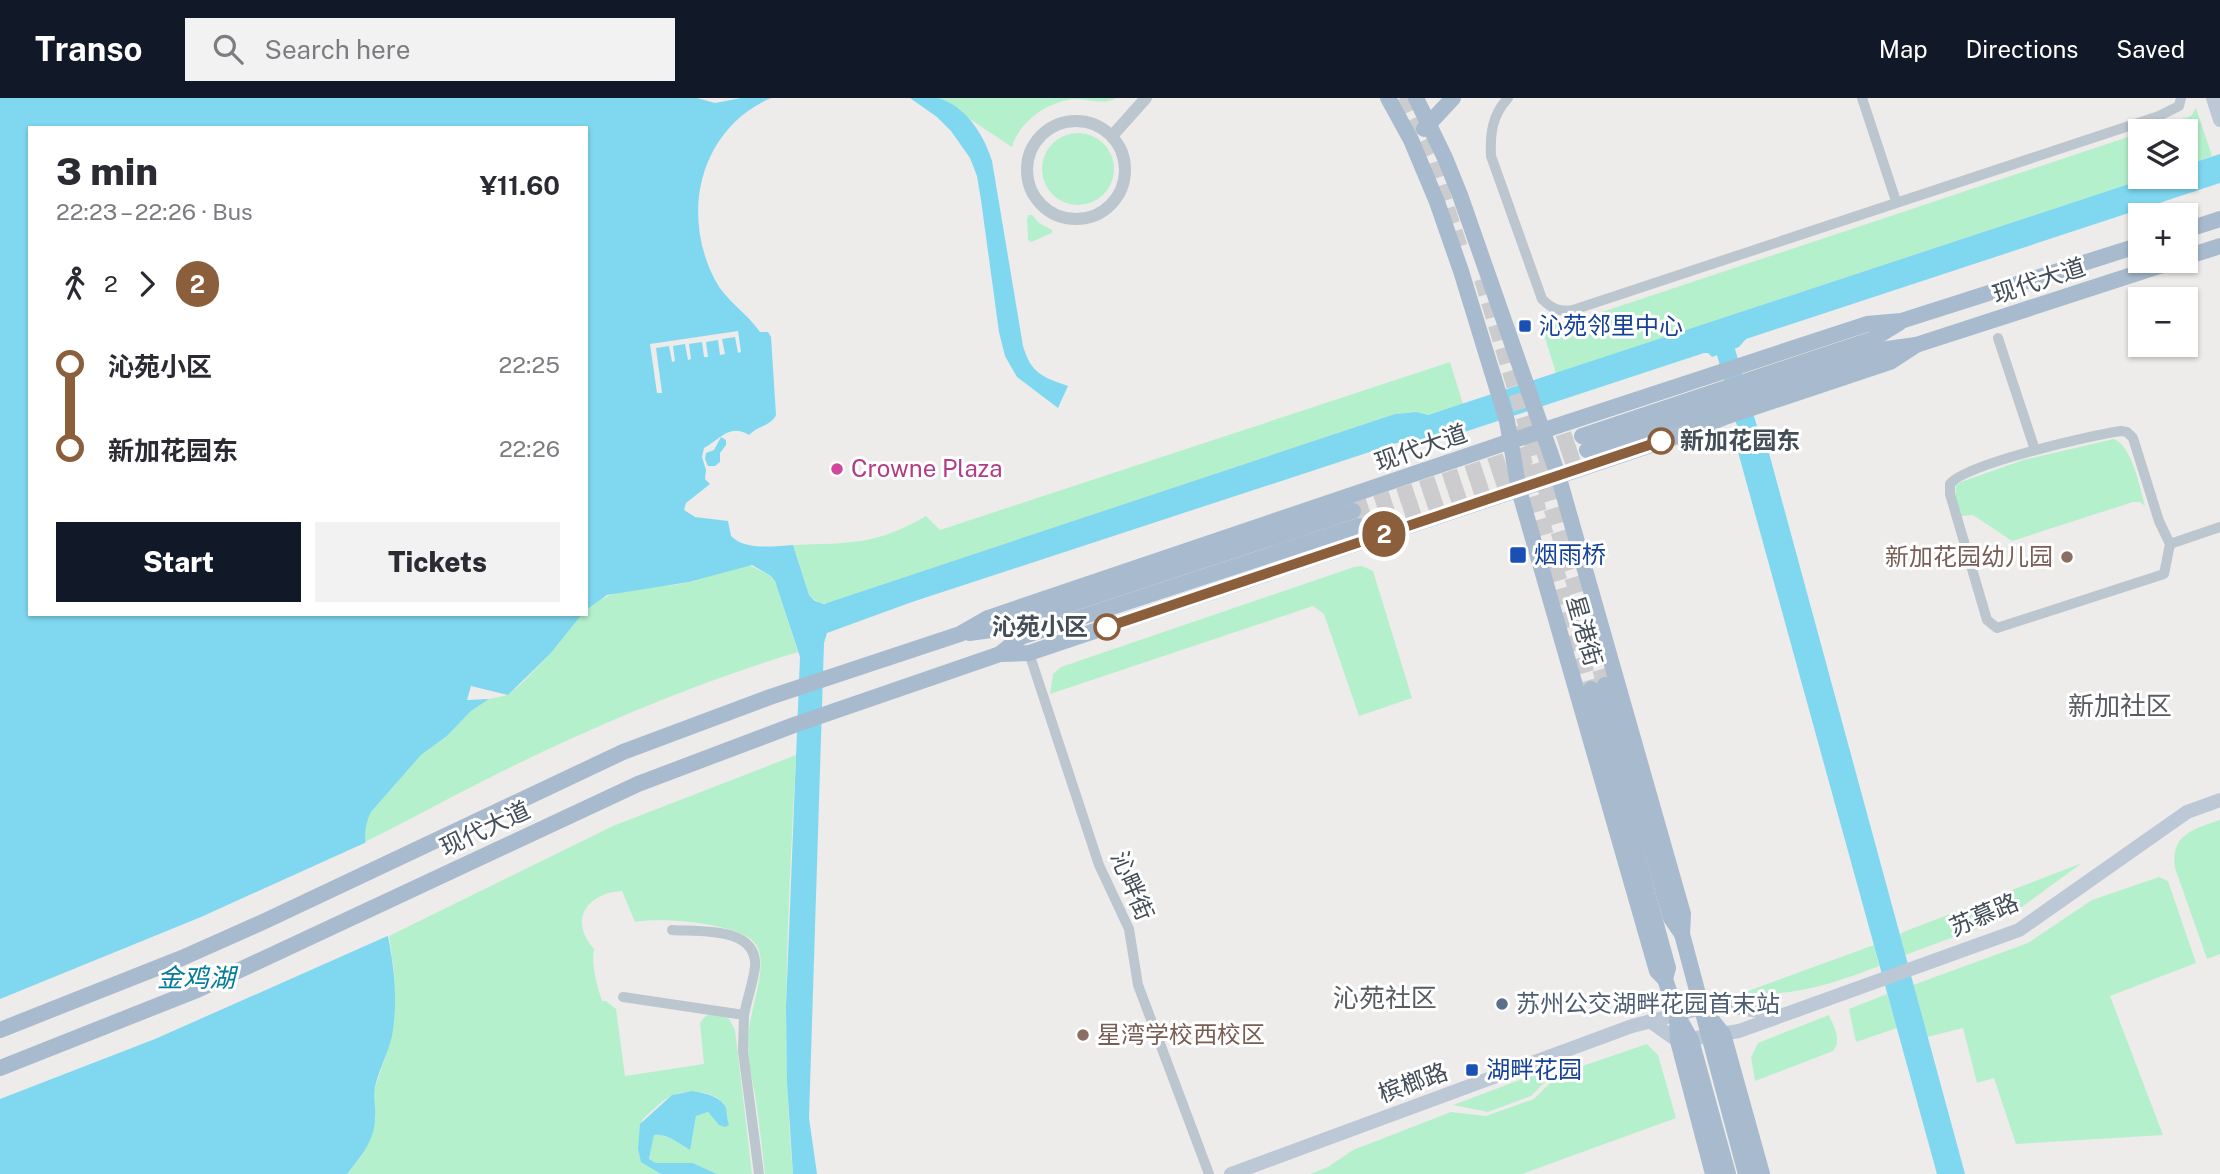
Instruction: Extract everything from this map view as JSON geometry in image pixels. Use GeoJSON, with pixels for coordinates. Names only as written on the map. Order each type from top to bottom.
{"type":"FeatureCollection","features":[{"type":"Feature","properties":{"kind":"main road","name":"星港街"},"geometry":{"type":"LineString","coordinates":[[1388,98],[1411,140],[1457,258],[1507,421],[1519,489],[1657,971],[1665,979],[1685,1040]]}},
{"type":"Feature","properties":{"kind":"main road"},"geometry":{"type":"LineString","coordinates":[[1411,140],[1453,98]]}},
{"type":"Feature","properties":{"kind":"main road"},"geometry":{"type":"LineString","coordinates":[[2213,98],[2220,120]]}},
{"type":"Feature","properties":{"kind":"main road","name":"星港街"},"geometry":{"type":"LineString","coordinates":[[1418,99],[1460,195],[1558,475],[1683,914],[1682,934],[1702,1008]]}},
{"type":"Feature","properties":{"kind":"main road"},"geometry":{"type":"LineString","coordinates":[[1402,120],[1418,99]]}},
{"type":"Feature","properties":{"kind":"main road"},"geometry":{"type":"LineString","coordinates":[[2198,226],[2220,219]]}},
{"type":"Feature","properties":{"kind":"main road"},"geometry":{"type":"LineString","coordinates":[[2198,253],[2220,246]]}},
{"type":"Feature","properties":{"kind":"main road","name":"现代大道"},"geometry":{"type":"LineString","coordinates":[[960,634],[988,618],[1511,441],[1867,324],[1901,321],[2128,249]]}},
{"type":"Feature","properties":{"kind":"main road","name":"现代大道"},"geometry":{"type":"LineString","coordinates":[[1901,321],[1873,339],[1584,443],[1887,349],[1916,345],[2138,273]]}},
{"type":"Feature","properties":{"kind":"main road","name":"现代大道"},"geometry":{"type":"LineString","coordinates":[[0,1068],[209,985],[281,953],[469,861],[638,784],[794,725],[1000,654],[1029,653],[1686,433],[1725,417],[1890,362],[1916,345]]}},
{"type":"Feature","properties":{"kind":"main road","name":"现代大道"},"geometry":{"type":"LineString","coordinates":[[0,1030],[194,953],[624,752],[796,688],[960,634],[992,630],[1356,518],[1021,637],[1000,654]]}},
{"type":"Feature","properties":{"kind":"main road","name":"星港街"},"geometry":{"type":"LineString","coordinates":[[1665,979],[1668,968],[1598,687],[1671,918],[1682,934]]}},
{"type":"Feature","properties":{"kind":"main road","name":"苏慕路"},"geometry":{"type":"LineString","coordinates":[[1685,1040],[1716,1035],[1782,1015],[2019,930],[2187,812],[2220,800]]}},
{"type":"Feature","properties":{"kind":"main road","name":"苏慕路"},"geometry":{"type":"LineString","coordinates":[[1650,1021],[1702,1008],[1727,1007],[1782,1015]]}},
{"type":"Feature","properties":{"kind":"main road"},"geometry":{"type":"LineString","coordinates":[[1702,1008],[1716,1035],[1762,1174]]}},
{"type":"Feature","properties":{"kind":"main road"},"geometry":{"type":"LineString","coordinates":[[1650,1021],[1685,1040],[1728,1174]]}},
{"type":"Feature","properties":{"kind":"main road","name":"槟榔路"},"geometry":{"type":"LineString","coordinates":[[1231,1174],[1650,1021]]}},
{"type":"Feature","properties":{"kind":"main road"},"geometry":{"type":"LineString","coordinates":[[1716,1035],[1746,1174]]}},
{"type":"Feature","properties":{"kind":"main road"},"geometry":{"type":"LineString","coordinates":[[1685,1040],[1713,1174]]}},
{"type":"Feature","properties":{"kind":"street"},"geometry":{"type":"LineString","coordinates":[[1112,136],[1146,98]]}},
{"type":"Feature","properties":{"kind":"street"},"geometry":{"type":"LineString","coordinates":[[1508,98],[1500,106],[1494,119],[1490,135],[1491,156],[1542,299],[1560,312],[1573,310],[2159,116],[2179,106],[2181,98]]}},
{"type":"Feature","properties":{"kind":"street"},"geometry":{"type":"LineString","coordinates":[[1862,98],[1896,201]]}},
{"type":"Feature","properties":{"kind":"street"},"geometry":{"type":"LineString","coordinates":[[1087,122],[1112,136],[1122,151],[1126,168],[1124,186],[1114,202],[1100,214],[1083,220],[1059,217],[1038,203],[1028,181],[1027,167],[1029,153],[1046,131],[1059,124],[1087,122]]}},
{"type":"Feature","properties":{"kind":"street"},"geometry":{"type":"LineString","coordinates":[[1998,338],[2035,450]]}},
{"type":"Feature","properties":{"kind":"street"},"geometry":{"type":"LineString","coordinates":[[2127,432],[2133,438],[2159,521],[2170,544],[2164,574],[1997,628],[1987,620],[1950,494],[1950,484],[1953,479],[2035,450],[2106,433],[2127,432]]}},
{"type":"Feature","properties":{"kind":"street"},"geometry":{"type":"LineString","coordinates":[[2170,544],[2220,527]]}},
{"type":"Feature","properties":{"kind":"street","name":"沁畔街"},"geometry":{"type":"LineString","coordinates":[[1029,653],[1099,865],[1129,929],[1138,985],[1209,1174]]}},
{"type":"Feature","properties":{"kind":"street"},"geometry":{"type":"LineString","coordinates":[[672,930],[727,935],[747,942],[752,948],[755,964],[744,1015],[743,1051],[759,1174]]}},
{"type":"Feature","properties":{"kind":"street"},"geometry":{"type":"LineString","coordinates":[[623,997],[744,1015]]}},
{"type":"Feature","properties":{"kind":"green space"},"geometry":{"type":"Polygon","coordinates":[[[938,98],[1116,98],[1101,102],[1073,99],[1053,104],[1035,115],[1021,129],[1012,147],[938,98]]]}},
{"type":"Feature","properties":{"kind":"green space"},"geometry":{"type":"Polygon","coordinates":[[[2196,108],[2212,156],[2198,161],[2198,119],[2182,119],[2191,116],[2196,108]]]}},
{"type":"Feature","properties":{"kind":"green space"},"geometry":{"type":"Polygon","coordinates":[[[1078,133],[1098,139],[1108,149],[1114,169],[1108,189],[1098,199],[1078,205],[1058,199],[1048,189],[1042,169],[1048,149],[1058,139],[1078,133]]]}},
{"type":"Feature","properties":{"kind":"green space"},"geometry":{"type":"Polygon","coordinates":[[[2128,137],[2128,184],[1556,373],[1538,315],[1552,323],[1569,323],[2128,137]]]}},
{"type":"Feature","properties":{"kind":"green space"},"geometry":{"type":"Polygon","coordinates":[[[1029,215],[1052,230],[1052,233],[1031,242],[1028,240],[1029,215]]]}},
{"type":"Feature","properties":{"kind":"green space"},"geometry":{"type":"Polygon","coordinates":[[[1450,362],[1463,404],[1427,415],[1415,412],[1395,414],[831,603],[819,603],[809,595],[793,545],[862,541],[892,532],[926,516],[940,530],[1450,362]]]}},
{"type":"Feature","properties":{"kind":"green space"},"geometry":{"type":"Polygon","coordinates":[[[2114,439],[2126,450],[2145,506],[2140,502],[2133,502],[2012,541],[1973,515],[1961,516],[1955,499],[1956,485],[1961,482],[2023,460],[2114,439]]]}},
{"type":"Feature","properties":{"kind":"green space"},"geometry":{"type":"Polygon","coordinates":[[[749,565],[771,576],[775,581],[798,652],[681,692],[567,740],[365,842],[366,822],[371,812],[421,755],[447,736],[471,711],[489,699],[508,695],[522,683],[551,653],[580,616],[588,616],[588,609],[622,592],[690,582],[749,565]]]}},
{"type":"Feature","properties":{"kind":"green space"},"geometry":{"type":"Polygon","coordinates":[[[1362,566],[1373,571],[1412,698],[1359,716],[1324,614],[1313,606],[1050,694],[1053,674],[1061,667],[1362,566]]]}},
{"type":"Feature","properties":{"kind":"green space"},"geometry":{"type":"Polygon","coordinates":[[[796,755],[786,1017],[793,1174],[765,1174],[748,1046],[761,964],[757,946],[749,938],[736,932],[700,923],[662,920],[635,922],[622,891],[599,897],[591,903],[582,918],[582,928],[594,949],[596,982],[602,1001],[616,1009],[625,1076],[704,1064],[700,1023],[706,1016],[713,1014],[729,1019],[735,1030],[752,1174],[717,1174],[693,1163],[656,1163],[649,1159],[654,1135],[690,1145],[696,1116],[708,1112],[716,1121],[728,1122],[726,1108],[721,1101],[709,1094],[694,1091],[669,1097],[642,1120],[645,1164],[661,1174],[347,1174],[360,1158],[375,1117],[374,1091],[391,1039],[395,996],[389,936],[613,826],[796,755]]]}},
{"type":"Feature","properties":{"kind":"green space"},"geometry":{"type":"Polygon","coordinates":[[[2220,820],[2220,954],[2207,959],[2175,868],[2174,857],[2176,847],[2186,835],[2220,820]]]}},
{"type":"Feature","properties":{"kind":"green space"},"geometry":{"type":"Polygon","coordinates":[[[2082,863],[2008,917],[1905,955],[1900,934],[2082,863]]]}},
{"type":"Feature","properties":{"kind":"green space"},"geometry":{"type":"Polygon","coordinates":[[[2159,877],[2168,881],[2196,963],[2110,996],[2163,1135],[2016,1144],[1994,1078],[1977,1083],[1963,1028],[1927,1037],[1913,985],[2028,943],[2092,900],[2159,877]]]}},
{"type":"Feature","properties":{"kind":"green space"},"geometry":{"type":"Polygon","coordinates":[[[1874,945],[1879,966],[1828,984],[1794,991],[1740,994],[1874,945]]]}},
{"type":"Feature","properties":{"kind":"green space"},"geometry":{"type":"Polygon","coordinates":[[[1887,994],[1897,1028],[1856,1042],[1849,1009],[1887,994]]]}},
{"type":"Feature","properties":{"kind":"green space"},"geometry":{"type":"Polygon","coordinates":[[[1829,1015],[1837,1038],[1833,1051],[1755,1081],[1751,1057],[1758,1043],[1829,1015]]]}},
{"type":"Feature","properties":{"kind":"green space"},"geometry":{"type":"Polygon","coordinates":[[[1647,1044],[1658,1055],[1676,1118],[1522,1174],[1310,1174],[1328,1167],[1353,1150],[1451,1112],[1486,1116],[1534,1099],[1559,1074],[1647,1044]]]}},
{"type":"Feature","properties":{"kind":"green space"},"geometry":{"type":"Polygon","coordinates":[[[1557,1070],[1531,1096],[1488,1112],[1453,1105],[1525,1078],[1557,1070]]]}},
{"type":"Feature","properties":{"kind":"water","name":"金鸡湖"},"geometry":{"type":"Polygon","coordinates":[[[0,98],[697,98],[715,103],[741,98],[771,98],[747,112],[727,130],[713,152],[703,175],[699,228],[704,254],[715,280],[760,332],[768,332],[771,337],[776,415],[771,422],[749,435],[731,431],[704,448],[702,457],[706,470],[705,479],[710,484],[686,503],[684,510],[695,517],[728,521],[731,536],[744,544],[793,545],[809,595],[824,604],[1395,414],[1416,412],[1428,415],[2128,184],[2128,189],[2198,189],[2198,161],[2220,154],[2220,183],[2159,203],[2128,203],[2128,213],[1746,339],[1739,347],[1712,357],[1704,353],[1437,441],[1397,443],[912,602],[827,633],[824,643],[809,1118],[817,1174],[793,1174],[787,1083],[786,1007],[800,657],[775,581],[752,565],[689,582],[607,595],[588,609],[588,126],[28,126],[28,616],[580,616],[551,653],[508,695],[471,686],[467,700],[489,699],[471,711],[447,736],[421,755],[371,812],[367,821],[365,840],[389,943],[394,980],[394,1017],[392,1036],[375,1087],[375,1118],[370,1141],[347,1174],[0,1174],[0,98]]]}},
{"type":"Feature","properties":{"kind":"water"},"geometry":{"type":"Polygon","coordinates":[[[910,98],[938,98],[948,102],[973,123],[984,141],[992,161],[1023,346],[1030,362],[1039,373],[1068,386],[1058,408],[1017,377],[1005,356],[999,332],[977,176],[970,158],[951,131],[937,117],[910,98]]]}},
{"type":"Feature","properties":{"kind":"water"},"geometry":{"type":"Polygon","coordinates":[[[1763,431],[1965,1174],[1937,1174],[1735,441],[1763,431]]]}},
{"type":"Feature","properties":{"kind":"water"},"geometry":{"type":"Polygon","coordinates":[[[721,437],[726,440],[726,445],[720,453],[720,462],[715,466],[708,466],[706,453],[714,450],[721,437]]]}},
{"type":"Feature","properties":{"kind":"water"},"geometry":{"type":"Polygon","coordinates":[[[692,1091],[712,1096],[724,1104],[729,1125],[719,1125],[708,1112],[696,1116],[690,1150],[668,1137],[654,1135],[649,1159],[656,1163],[693,1163],[717,1174],[661,1174],[641,1162],[638,1149],[640,1124],[672,1095],[692,1091]]]}},
{"type":"Feature","properties":{"kind":"pier"},"geometry":{"type":"Polygon","coordinates":[[[738,331],[741,352],[738,353],[735,337],[722,339],[725,354],[720,355],[718,340],[706,342],[708,357],[704,357],[702,342],[689,344],[691,359],[688,360],[685,344],[673,346],[675,361],[672,362],[669,346],[656,348],[662,393],[657,393],[650,344],[738,331]]]}},
{"type":"Feature","properties":{"kind":"pier"},"geometry":{"type":"Polygon","coordinates":[[[369,841],[392,934],[155,1039],[0,1099],[0,999],[201,917],[369,841]]]}},
{"type":"Feature","properties":{"kind":"waterway"},"geometry":{"type":"LineString","coordinates":[[1726,352],[1733,376]]}},
{"type":"Feature","properties":{"kind":"waterway"},"geometry":{"type":"LineString","coordinates":[[1741,406],[1750,436]]}},
{"type":"Feature","properties":{"kind":"tunnel"},"geometry":{"type":"LineString","coordinates":[[1401,98],[1432,162],[1460,248]]}},
{"type":"Feature","properties":{"kind":"tunnel"},"geometry":{"type":"LineString","coordinates":[[1482,279],[1605,685]]}},
{"type":"Feature","properties":{"kind":"tunnel"},"geometry":{"type":"LineString","coordinates":[[1514,427],[1591,689]]}},
{"type":"Feature","properties":{"kind":"tunnel"},"geometry":{"type":"LineString","coordinates":[[1353,511],[1582,436]]}},
{"type":"Feature","properties":{"kind":"tunnel"},"geometry":{"type":"LineString","coordinates":[[1358,526],[1587,450]]}},
{"type":"Feature","properties":{"kind":"bus line","name":"2"},"geometry":{"type":"LineString","coordinates":[[1107,627],[1661,441]]}},
{"type":"Feature","properties":{"kind":"place","name":"沁苑邻里中心"},"geometry":{"type":"Point","coordinates":[1525,326]}},
{"type":"Feature","properties":{"kind":"place","name":"新加花园东"},"geometry":{"type":"Point","coordinates":[1661,441]}},
{"type":"Feature","properties":{"kind":"place","name":"Crowne Plaza"},"geometry":{"type":"Point","coordinates":[837,469]}},
{"type":"Feature","properties":{"kind":"place","name":"烟雨桥"},"geometry":{"type":"Point","coordinates":[1518,555]}},
{"type":"Feature","properties":{"kind":"place","name":"新加花园幼儿园"},"geometry":{"type":"Point","coordinates":[2067,557]}},
{"type":"Feature","properties":{"kind":"place","name":"沁苑小区"},"geometry":{"type":"Point","coordinates":[1107,627]}},
{"type":"Feature","properties":{"kind":"place","name":"苏州公交湖畔花园首末站"},"geometry":{"type":"Point","coordinates":[1502,1004]}},
{"type":"Feature","properties":{"kind":"place","name":"星湾学校西校区"},"geometry":{"type":"Point","coordinates":[1083,1035]}},
{"type":"Feature","properties":{"kind":"place","name":"湖畔花园"},"geometry":{"type":"Point","coordinates":[1472,1070]}},
{"type":"Feature","properties":{"kind":"district","name":"新加社区"},"geometry":{"type":"Point","coordinates":[2120,706]}},
{"type":"Feature","properties":{"kind":"district","name":"沁苑社区"},"geometry":{"type":"Point","coordinates":[1385,998]}}]}
